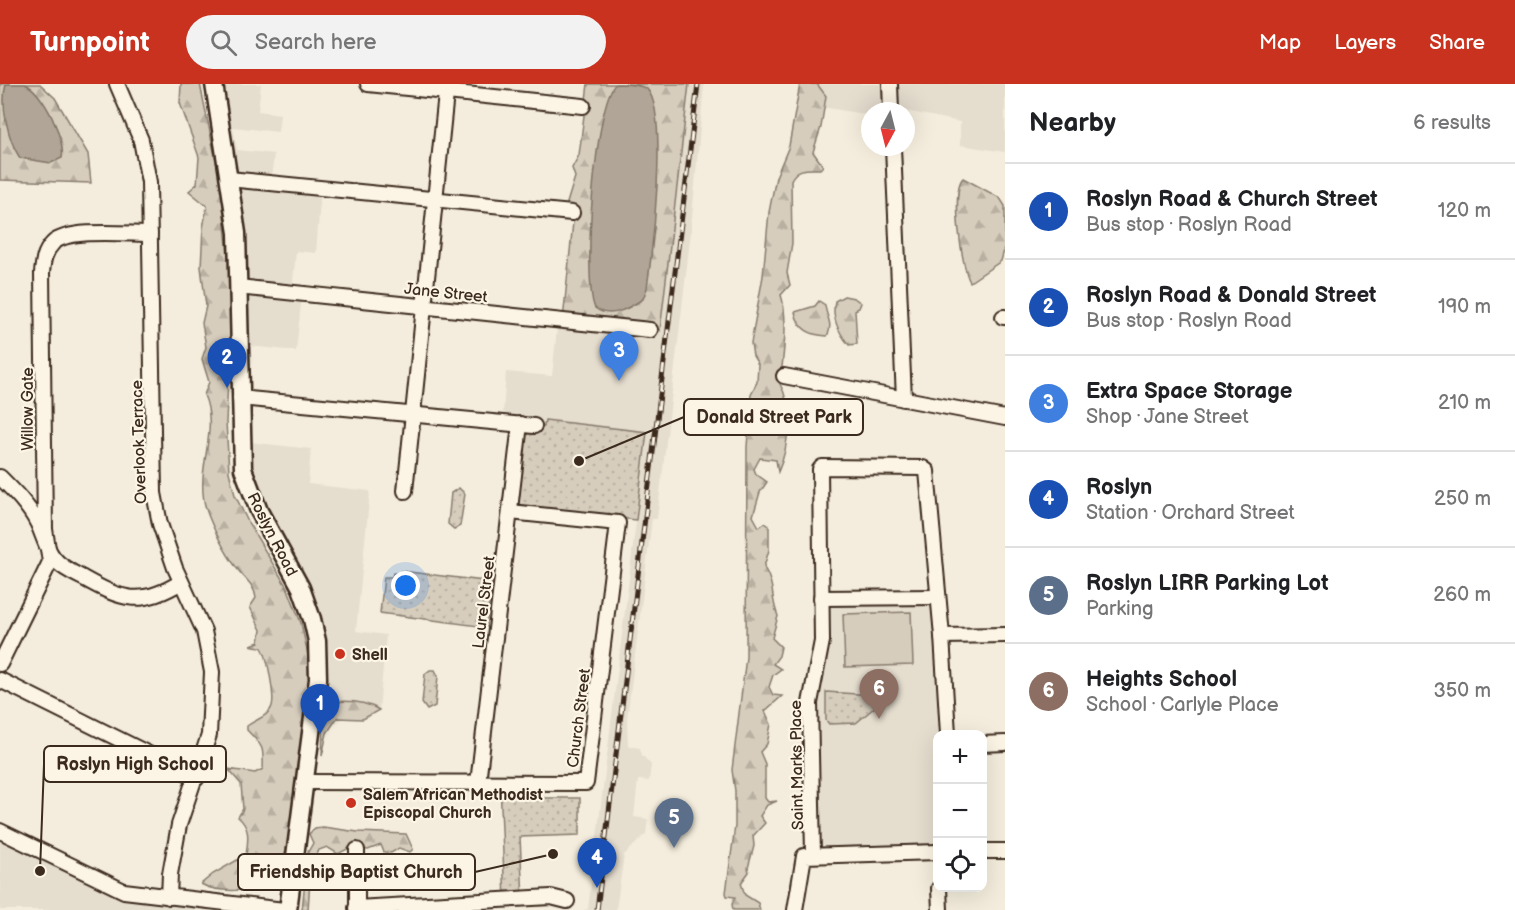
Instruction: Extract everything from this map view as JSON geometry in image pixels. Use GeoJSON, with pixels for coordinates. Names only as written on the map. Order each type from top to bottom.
{"type":"FeatureCollection","features":[{"type":"Feature","properties":{"kind":"main road","name":"Roslyn Road"},"geometry":{"type":"LineString","coordinates":[[214,84],[237,233],[241,455],[246,482],[259,511],[301,588],[317,640],[318,679],[306,782],[286,910]]}},
{"type":"Feature","properties":{"kind":"street","name":"Overlook Terrace"},"geometry":{"type":"LineString","coordinates":[[117,84],[134,117],[145,157],[150,234],[154,493],[160,524],[181,582],[202,625],[212,672],[209,735],[197,778],[179,825],[170,874],[169,897]]}},
{"type":"Feature","properties":{"kind":"street"},"geometry":{"type":"LineString","coordinates":[[368,84],[446,88],[583,106]]}},
{"type":"Feature","properties":{"kind":"street"},"geometry":{"type":"LineString","coordinates":[[890,84],[891,102]]}},
{"type":"Feature","properties":{"kind":"street"},"geometry":{"type":"LineString","coordinates":[[405,490],[446,88]]}},
{"type":"Feature","properties":{"kind":"street"},"geometry":{"type":"LineString","coordinates":[[893,156],[904,399]]}},
{"type":"Feature","properties":{"kind":"street"},"geometry":{"type":"LineString","coordinates":[[229,179],[572,213]]}},
{"type":"Feature","properties":{"kind":"street","name":"Willow Gate"},"geometry":{"type":"LineString","coordinates":[[0,664],[48,571],[51,554],[45,529],[43,260],[53,243],[70,235],[150,234]]}},
{"type":"Feature","properties":{"kind":"street","name":"Jane Street"},"geometry":{"type":"LineString","coordinates":[[238,287],[650,330]]}},
{"type":"Feature","properties":{"kind":"street"},"geometry":{"type":"LineString","coordinates":[[784,376],[1005,417]]}},
{"type":"Feature","properties":{"kind":"street"},"geometry":{"type":"LineString","coordinates":[[240,398],[413,415]]}},
{"type":"Feature","properties":{"kind":"street","name":"Laurel Street"},"geometry":{"type":"LineString","coordinates":[[413,415],[527,425],[510,512],[478,783]]}},
{"type":"Feature","properties":{"kind":"street","name":"Saint Marks Place"},"geometry":{"type":"LineString","coordinates":[[813,854],[810,699],[822,649],[820,469],[822,466],[923,468],[927,471],[938,597]]}},
{"type":"Feature","properties":{"kind":"street"},"geometry":{"type":"LineString","coordinates":[[0,477],[22,500],[37,521],[51,554],[70,571],[120,596],[152,598],[181,582]]}},
{"type":"Feature","properties":{"kind":"street","name":"Church Street"},"geometry":{"type":"LineString","coordinates":[[306,782],[586,783],[618,523],[510,512]]}},
{"type":"Feature","properties":{"kind":"street"},"geometry":{"type":"LineString","coordinates":[[821,598],[938,597],[948,730]]}},
{"type":"Feature","properties":{"kind":"street"},"geometry":{"type":"LineString","coordinates":[[942,636],[1005,635]]}},
{"type":"Feature","properties":{"kind":"street"},"geometry":{"type":"LineString","coordinates":[[0,680],[197,778]]}},
{"type":"Feature","properties":{"kind":"street"},"geometry":{"type":"LineString","coordinates":[[987,744],[1005,743]]}},
{"type":"Feature","properties":{"kind":"street"},"geometry":{"type":"LineString","coordinates":[[0,831],[113,887],[136,893],[286,910]]}},
{"type":"Feature","properties":{"kind":"street"},"geometry":{"type":"LineString","coordinates":[[357,850],[357,909],[430,908],[551,897],[567,901]]}},
{"type":"Feature","properties":{"kind":"street"},"geometry":{"type":"LineString","coordinates":[[987,851],[1005,851]]}},
{"type":"Feature","properties":{"kind":"street"},"geometry":{"type":"LineString","coordinates":[[795,910],[804,856],[933,852]]}},
{"type":"Feature","properties":{"kind":"street"},"geometry":{"type":"LineString","coordinates":[[939,892],[940,910]]}},
{"type":"Feature","properties":{"kind":"shaded area"},"geometry":{"type":"Polygon","coordinates":[[[6,84],[25,84],[39,96],[57,129],[62,158],[51,163],[20,158],[6,122],[4,92],[6,84]]]}},
{"type":"Feature","properties":{"kind":"shaded area"},"geometry":{"type":"Polygon","coordinates":[[[214,84],[261,84],[258,111],[280,114],[278,132],[233,127],[237,150],[274,154],[271,182],[321,188],[316,253],[296,251],[292,293],[302,295],[296,351],[239,345],[237,233],[214,84]]]}},
{"type":"Feature","properties":{"kind":"shaded area"},"geometry":{"type":"Polygon","coordinates":[[[616,84],[644,87],[654,103],[657,125],[657,184],[647,288],[643,299],[632,306],[607,313],[595,308],[591,292],[590,230],[602,121],[609,97],[616,84]]]}},
{"type":"Feature","properties":{"kind":"shaded area"},"geometry":{"type":"Polygon","coordinates":[[[689,84],[704,84],[690,240],[657,519],[652,519],[627,719],[628,746],[640,748],[642,755],[651,765],[649,781],[638,780],[634,817],[648,819],[646,834],[624,855],[616,910],[583,910],[588,909],[647,433],[545,420],[544,427],[506,423],[506,414],[503,413],[506,372],[552,376],[558,319],[660,331],[689,84]]]}},
{"type":"Feature","properties":{"kind":"shaded area"},"geometry":{"type":"Polygon","coordinates":[[[800,84],[1005,84],[1005,152],[960,145],[960,122],[915,113],[915,102],[861,102],[861,114],[797,103],[800,84]]]}},
{"type":"Feature","properties":{"kind":"shaded area"},"geometry":{"type":"Polygon","coordinates":[[[241,441],[311,449],[308,484],[370,491],[356,631],[386,635],[379,710],[315,706],[317,641],[259,511],[241,441]]]}},
{"type":"Feature","properties":{"kind":"shaded area"},"geometry":{"type":"Polygon","coordinates":[[[938,597],[948,730],[933,730],[933,852],[814,854],[813,787],[821,598],[938,597]]]}},
{"type":"Feature","properties":{"kind":"shaded area"},"geometry":{"type":"Polygon","coordinates":[[[0,831],[113,887],[284,910],[0,910],[0,831]]]}},
{"type":"Feature","properties":{"kind":"green space"},"geometry":{"type":"Polygon","coordinates":[[[0,84],[40,84],[55,98],[88,154],[91,183],[0,180],[0,84]]]}},
{"type":"Feature","properties":{"kind":"green space"},"geometry":{"type":"Polygon","coordinates":[[[181,84],[200,84],[221,185],[232,295],[226,422],[229,472],[235,495],[249,524],[288,589],[301,623],[319,704],[350,701],[379,710],[363,719],[337,718],[327,733],[322,756],[323,730],[331,713],[319,710],[280,870],[268,884],[244,890],[216,889],[201,884],[213,874],[246,855],[247,830],[238,817],[243,809],[241,784],[228,769],[255,773],[263,769],[261,746],[247,730],[247,726],[265,715],[273,701],[268,665],[263,650],[261,647],[251,645],[259,642],[261,630],[250,607],[256,598],[255,593],[219,539],[206,509],[203,494],[209,423],[204,395],[209,382],[202,359],[206,347],[202,323],[206,306],[201,267],[203,228],[207,206],[189,191],[197,184],[199,157],[180,103],[181,84]]]}},
{"type":"Feature","properties":{"kind":"green space"},"geometry":{"type":"Polygon","coordinates":[[[588,84],[689,84],[660,331],[563,320],[573,222],[567,203],[575,177],[572,168],[579,155],[588,84]]]}},
{"type":"Feature","properties":{"kind":"green space"},"geometry":{"type":"Polygon","coordinates":[[[800,84],[817,84],[826,96],[821,127],[813,152],[823,166],[820,169],[800,171],[791,180],[792,243],[787,273],[790,285],[781,295],[785,327],[780,384],[787,404],[787,439],[778,472],[776,460],[760,458],[754,469],[756,474],[767,482],[760,492],[753,516],[759,527],[765,523],[769,526],[769,550],[764,567],[770,581],[778,616],[772,638],[781,647],[779,656],[773,664],[781,669],[773,675],[769,687],[773,695],[782,696],[765,711],[771,724],[767,744],[760,752],[765,764],[765,798],[768,802],[777,801],[767,805],[760,816],[765,823],[753,836],[754,846],[749,872],[741,883],[745,895],[758,903],[760,910],[733,910],[732,904],[735,897],[727,896],[726,893],[735,826],[735,791],[732,770],[746,657],[747,447],[751,394],[757,382],[758,364],[753,356],[751,343],[763,276],[769,212],[776,177],[789,146],[800,84]]]}},
{"type":"Feature","properties":{"kind":"green space"},"geometry":{"type":"Polygon","coordinates":[[[963,178],[1000,198],[1005,206],[1005,247],[1001,261],[970,282],[963,261],[959,228],[958,197],[959,185],[963,178]]]}},
{"type":"Feature","properties":{"kind":"green space"},"geometry":{"type":"Polygon","coordinates":[[[844,296],[854,298],[861,303],[855,310],[857,344],[849,345],[835,319],[835,301],[844,296]]]}},
{"type":"Feature","properties":{"kind":"green space"},"geometry":{"type":"Polygon","coordinates":[[[819,301],[825,305],[829,321],[830,328],[827,336],[815,334],[802,327],[795,312],[815,306],[819,301]]]}},
{"type":"Feature","properties":{"kind":"green space"},"geometry":{"type":"Polygon","coordinates":[[[545,420],[647,432],[636,520],[512,506],[520,424],[544,427],[545,420]]]}},
{"type":"Feature","properties":{"kind":"green space"},"geometry":{"type":"Polygon","coordinates":[[[459,488],[465,494],[460,526],[454,529],[448,524],[451,493],[459,488]]]}},
{"type":"Feature","properties":{"kind":"green space"},"geometry":{"type":"Polygon","coordinates":[[[401,571],[492,582],[486,627],[380,613],[384,577],[392,577],[393,573],[401,574],[401,571]]]}},
{"type":"Feature","properties":{"kind":"green space"},"geometry":{"type":"Polygon","coordinates":[[[911,612],[913,665],[845,667],[843,614],[911,612]]]}},
{"type":"Feature","properties":{"kind":"green space"},"geometry":{"type":"Polygon","coordinates":[[[430,670],[435,670],[438,676],[435,706],[427,710],[422,703],[425,674],[430,670]]]}},
{"type":"Feature","properties":{"kind":"green space"},"geometry":{"type":"Polygon","coordinates":[[[826,692],[873,695],[875,707],[856,723],[829,724],[826,720],[826,692]]]}},
{"type":"Feature","properties":{"kind":"green space"},"geometry":{"type":"Polygon","coordinates":[[[500,783],[517,783],[518,798],[580,798],[580,835],[520,837],[523,899],[505,900],[500,783]]]}},
{"type":"Feature","properties":{"kind":"green space"},"geometry":{"type":"Polygon","coordinates":[[[315,828],[358,832],[406,834],[413,849],[410,852],[399,848],[391,853],[384,852],[381,845],[368,850],[351,847],[338,854],[327,847],[319,850],[311,865],[308,910],[302,910],[308,852],[313,843],[309,834],[315,828]]]}},
{"type":"Feature","properties":{"kind":"railway"},"geometry":{"type":"LineString","coordinates":[[597,910],[698,84]]}},
{"type":"Feature","properties":{"kind":"place","name":"Extra Space Storage"},"geometry":{"type":"Point","coordinates":[619,381]}},
{"type":"Feature","properties":{"kind":"place","name":"Roslyn Road & Donald Street"},"geometry":{"type":"Point","coordinates":[227,388]}},
{"type":"Feature","properties":{"kind":"place","name":"Donald Street Park"},"geometry":{"type":"Point","coordinates":[579,461]}},
{"type":"Feature","properties":{"kind":"place","name":"Shell"},"geometry":{"type":"Point","coordinates":[340,654]}},
{"type":"Feature","properties":{"kind":"place","name":"Heights School"},"geometry":{"type":"Point","coordinates":[879,719]}},
{"type":"Feature","properties":{"kind":"place","name":"Roslyn Road & Church Street"},"geometry":{"type":"Point","coordinates":[320,734]}},
{"type":"Feature","properties":{"kind":"place","name":"Salem African Methodist Episcopal Church"},"geometry":{"type":"Point","coordinates":[351,803]}},
{"type":"Feature","properties":{"kind":"place","name":"Roslyn LIRR Parking Lot"},"geometry":{"type":"Point","coordinates":[674,848]}},
{"type":"Feature","properties":{"kind":"place","name":"Friendship Baptist Church"},"geometry":{"type":"Point","coordinates":[553,854]}},
{"type":"Feature","properties":{"kind":"place","name":"Roslyn High School"},"geometry":{"type":"Point","coordinates":[40,871]}},
{"type":"Feature","properties":{"kind":"place","name":"Roslyn"},"geometry":{"type":"Point","coordinates":[597,888]}}]}
